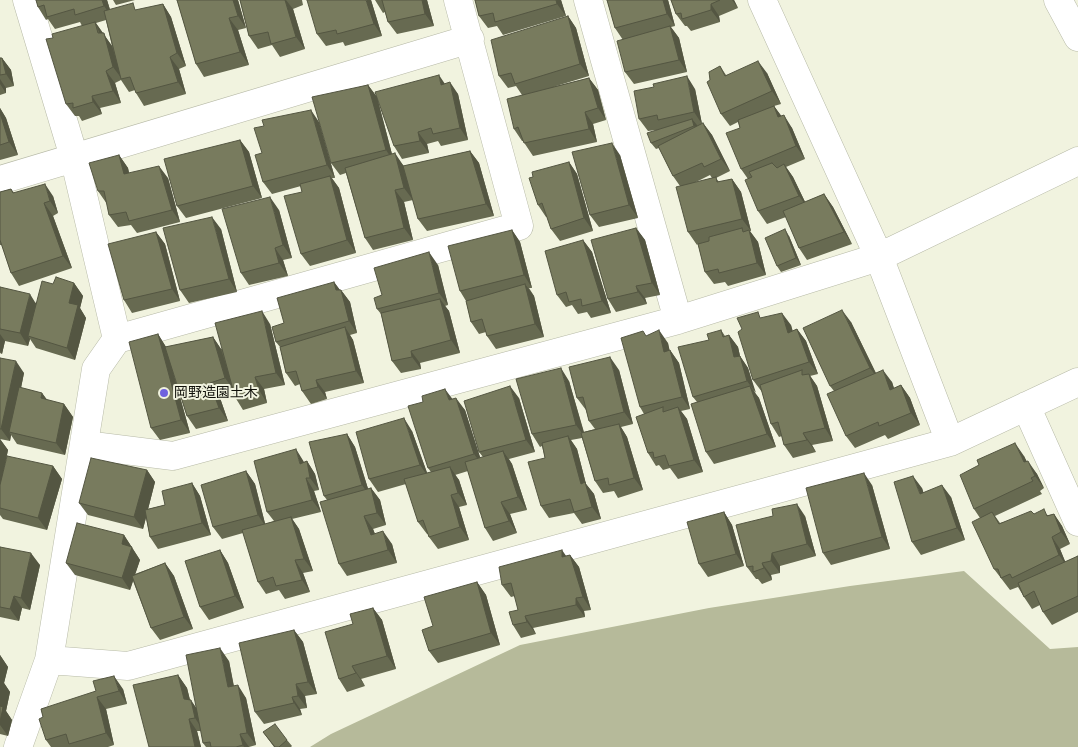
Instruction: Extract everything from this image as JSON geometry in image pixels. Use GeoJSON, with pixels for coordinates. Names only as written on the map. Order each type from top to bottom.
{"type":"FeatureCollection","features":[{"type":"Feature","properties":{"kind":"street"},"geometry":{"type":"LineString","coordinates":[[27,0],[74,157],[117,339]]}},
{"type":"Feature","properties":{"kind":"street"},"geometry":{"type":"LineString","coordinates":[[18,747],[49,660],[96,369],[117,339],[519,226],[470,38],[458,0]]}},
{"type":"Feature","properties":{"kind":"street"},"geometry":{"type":"LineString","coordinates":[[588,0],[678,320]]}},
{"type":"Feature","properties":{"kind":"street"},"geometry":{"type":"LineString","coordinates":[[762,0],[879,257],[950,442]]}},
{"type":"Feature","properties":{"kind":"street"},"geometry":{"type":"LineString","coordinates":[[1058,0],[1078,38]]}},
{"type":"Feature","properties":{"kind":"street"},"geometry":{"type":"LineString","coordinates":[[0,180],[470,38]]}},
{"type":"Feature","properties":{"kind":"street"},"geometry":{"type":"LineString","coordinates":[[85,444],[173,456],[678,320],[879,257],[1078,161]]}},
{"type":"Feature","properties":{"kind":"street"},"geometry":{"type":"LineString","coordinates":[[49,660],[128,666],[950,442],[1078,382]]}},
{"type":"Feature","properties":{"kind":"street"},"geometry":{"type":"LineString","coordinates":[[1026,406],[1078,522]]}},
{"type":"Feature","properties":{"kind":"green space"},"geometry":{"type":"Polygon","coordinates":[[[964,571],[1050,649],[1078,647],[1078,747],[310,747],[331,734],[520,645],[709,608],[850,586],[964,571]]]}},
{"type":"Feature","properties":{"kind":"building"},"geometry":{"type":"Polygon","coordinates":[[[36,0],[102,0],[104,6],[75,15],[74,9],[47,17],[44,5],[38,7],[36,0]]]}},
{"type":"Feature","properties":{"kind":"building"},"geometry":{"type":"Polygon","coordinates":[[[177,0],[233,0],[238,16],[229,18],[240,52],[196,64],[177,0]]]}},
{"type":"Feature","properties":{"kind":"building"},"geometry":{"type":"Polygon","coordinates":[[[240,0],[285,0],[296,37],[271,44],[268,32],[249,36],[240,0]]]}},
{"type":"Feature","properties":{"kind":"building"},"geometry":{"type":"Polygon","coordinates":[[[307,0],[366,0],[374,24],[337,34],[336,30],[317,34],[307,0]]]}},
{"type":"Feature","properties":{"kind":"building"},"geometry":{"type":"Polygon","coordinates":[[[382,0],[422,0],[425,14],[388,22],[382,0]]]}},
{"type":"Feature","properties":{"kind":"building"},"geometry":{"type":"Polygon","coordinates":[[[475,0],[556,0],[557,4],[495,22],[493,13],[479,16],[475,0]]]}},
{"type":"Feature","properties":{"kind":"building"},"geometry":{"type":"Polygon","coordinates":[[[607,0],[663,0],[667,14],[615,28],[607,0]]]}},
{"type":"Feature","properties":{"kind":"building"},"geometry":{"type":"Polygon","coordinates":[[[671,0],[720,0],[711,4],[711,10],[682,19],[681,13],[676,14],[671,0]]]}},
{"type":"Feature","properties":{"kind":"building"},"geometry":{"type":"Polygon","coordinates":[[[133,3],[135,10],[163,4],[177,53],[170,57],[178,82],[136,93],[130,77],[121,79],[104,11],[133,3]]]}},
{"type":"Feature","properties":{"kind":"building"},"geometry":{"type":"Polygon","coordinates":[[[568,16],[580,64],[515,84],[511,73],[499,76],[491,40],[568,16]]]}},
{"type":"Feature","properties":{"kind":"building"},"geometry":{"type":"Polygon","coordinates":[[[95,22],[98,33],[104,33],[113,67],[106,71],[113,91],[92,96],[93,102],[73,108],[73,103],[66,104],[46,39],[53,38],[52,34],[95,22]]]}},
{"type":"Feature","properties":{"kind":"building"},"geometry":{"type":"Polygon","coordinates":[[[670,26],[679,60],[625,72],[617,41],[670,26]]]}},
{"type":"Feature","properties":{"kind":"building"},"geometry":{"type":"Polygon","coordinates":[[[0,58],[2,58],[6,74],[0,75],[0,58]]]}},
{"type":"Feature","properties":{"kind":"building"},"geometry":{"type":"Polygon","coordinates":[[[758,61],[772,91],[721,114],[707,82],[710,80],[709,72],[720,66],[725,76],[758,61]]]}},
{"type":"Feature","properties":{"kind":"building"},"geometry":{"type":"Polygon","coordinates":[[[439,75],[441,85],[450,82],[460,128],[433,134],[431,128],[418,132],[420,141],[394,146],[375,92],[439,75]]]}},
{"type":"Feature","properties":{"kind":"building"},"geometry":{"type":"Polygon","coordinates":[[[687,76],[694,112],[658,120],[657,115],[639,119],[634,91],[654,87],[653,84],[687,76]]]}},
{"type":"Feature","properties":{"kind":"building"},"geometry":{"type":"Polygon","coordinates":[[[589,78],[598,108],[585,112],[589,129],[524,143],[518,127],[514,129],[507,99],[589,78]]]}},
{"type":"Feature","properties":{"kind":"building"},"geometry":{"type":"Polygon","coordinates":[[[368,85],[386,150],[331,163],[312,97],[368,85]]]}},
{"type":"Feature","properties":{"kind":"building"},"geometry":{"type":"Polygon","coordinates":[[[774,106],[778,117],[784,115],[796,146],[741,169],[726,133],[740,128],[738,120],[774,106]]]}},
{"type":"Feature","properties":{"kind":"building"},"geometry":{"type":"Polygon","coordinates":[[[311,110],[327,165],[263,182],[255,155],[262,153],[254,128],[264,126],[262,120],[311,110]]]}},
{"type":"Feature","properties":{"kind":"building"},"geometry":{"type":"Polygon","coordinates":[[[0,113],[9,142],[0,145],[0,113]]]}},
{"type":"Feature","properties":{"kind":"building"},"geometry":{"type":"Polygon","coordinates":[[[692,119],[694,126],[651,143],[647,133],[692,119]]]}},
{"type":"Feature","properties":{"kind":"building"},"geometry":{"type":"Polygon","coordinates":[[[703,123],[721,159],[704,167],[702,163],[673,176],[658,146],[703,123]]]}},
{"type":"Feature","properties":{"kind":"building"},"geometry":{"type":"Polygon","coordinates":[[[240,140],[253,186],[177,206],[164,159],[240,140]]]}},
{"type":"Feature","properties":{"kind":"building"},"geometry":{"type":"Polygon","coordinates":[[[612,143],[629,205],[590,215],[572,152],[612,143]]]}},
{"type":"Feature","properties":{"kind":"building"},"geometry":{"type":"Polygon","coordinates":[[[470,151],[486,204],[418,219],[403,166],[470,151]]]}},
{"type":"Feature","properties":{"kind":"building"},"geometry":{"type":"Polygon","coordinates":[[[395,153],[404,188],[395,190],[404,228],[365,238],[345,168],[395,153]]]}},
{"type":"Feature","properties":{"kind":"building"},"geometry":{"type":"Polygon","coordinates":[[[119,155],[124,174],[159,166],[172,210],[129,221],[126,212],[109,215],[104,191],[98,191],[89,163],[119,155]]]}},
{"type":"Feature","properties":{"kind":"building"},"geometry":{"type":"Polygon","coordinates":[[[569,162],[584,218],[551,229],[542,203],[538,205],[529,178],[533,177],[532,172],[569,162]]]}},
{"type":"Feature","properties":{"kind":"building"},"geometry":{"type":"Polygon","coordinates":[[[772,163],[777,168],[784,164],[799,196],[758,211],[745,180],[752,177],[749,172],[772,163]]]}},
{"type":"Feature","properties":{"kind":"building"},"geometry":{"type":"Polygon","coordinates":[[[330,176],[347,240],[301,254],[284,196],[302,192],[300,184],[330,176]]]}},
{"type":"Feature","properties":{"kind":"building"},"geometry":{"type":"Polygon","coordinates":[[[716,177],[717,182],[732,179],[742,219],[688,232],[676,187],[716,177]]]}},
{"type":"Feature","properties":{"kind":"building"},"geometry":{"type":"Polygon","coordinates":[[[45,184],[50,201],[44,203],[63,256],[11,273],[0,240],[0,192],[11,189],[13,193],[45,184]]]}},
{"type":"Feature","properties":{"kind":"building"},"geometry":{"type":"Polygon","coordinates":[[[824,194],[844,232],[799,248],[783,211],[824,194]]]}},
{"type":"Feature","properties":{"kind":"building"},"geometry":{"type":"Polygon","coordinates":[[[270,197],[283,245],[275,248],[279,263],[241,273],[222,209],[270,197]]]}},
{"type":"Feature","properties":{"kind":"building"},"geometry":{"type":"Polygon","coordinates":[[[212,217],[229,279],[180,290],[163,228],[212,217]]]}},
{"type":"Feature","properties":{"kind":"building"},"geometry":{"type":"Polygon","coordinates":[[[636,228],[652,283],[636,286],[638,292],[608,299],[591,240],[636,228]]]}},
{"type":"Feature","properties":{"kind":"building"},"geometry":{"type":"Polygon","coordinates":[[[742,228],[743,232],[749,230],[757,263],[719,273],[718,269],[705,272],[698,244],[709,241],[709,237],[742,228]]]}},
{"type":"Feature","properties":{"kind":"building"},"geometry":{"type":"Polygon","coordinates":[[[785,229],[796,258],[777,266],[765,238],[785,229]]]}},
{"type":"Feature","properties":{"kind":"building"},"geometry":{"type":"Polygon","coordinates":[[[512,230],[524,275],[460,291],[448,246],[512,230]]]}},
{"type":"Feature","properties":{"kind":"building"},"geometry":{"type":"Polygon","coordinates":[[[156,232],[172,289],[124,300],[108,244],[156,232]]]}},
{"type":"Feature","properties":{"kind":"building"},"geometry":{"type":"Polygon","coordinates":[[[583,240],[602,301],[582,306],[581,299],[569,302],[566,292],[557,295],[545,251],[583,240]]]}},
{"type":"Feature","properties":{"kind":"building"},"geometry":{"type":"Polygon","coordinates":[[[429,252],[439,293],[377,309],[374,298],[382,295],[374,268],[429,252]]]}},
{"type":"Feature","properties":{"kind":"building"},"geometry":{"type":"Polygon","coordinates":[[[56,277],[74,283],[69,303],[78,305],[67,348],[28,336],[42,281],[53,284],[56,277]]]}},
{"type":"Feature","properties":{"kind":"building"},"geometry":{"type":"Polygon","coordinates":[[[334,282],[336,290],[341,290],[349,321],[276,342],[272,327],[284,323],[277,298],[334,282]]]}},
{"type":"Feature","properties":{"kind":"building"},"geometry":{"type":"Polygon","coordinates":[[[525,284],[535,324],[487,336],[482,319],[471,322],[466,301],[525,284]]]}},
{"type":"Feature","properties":{"kind":"building"},"geometry":{"type":"Polygon","coordinates":[[[0,287],[30,294],[20,333],[0,329],[0,287]]]}},
{"type":"Feature","properties":{"kind":"building"},"geometry":{"type":"Polygon","coordinates":[[[440,299],[451,340],[411,351],[412,357],[392,361],[381,313],[440,299]]]}},
{"type":"Feature","properties":{"kind":"building"},"geometry":{"type":"Polygon","coordinates":[[[842,310],[870,368],[830,386],[803,328],[842,310]]]}},
{"type":"Feature","properties":{"kind":"building"},"geometry":{"type":"Polygon","coordinates":[[[262,311],[276,373],[255,377],[259,390],[235,397],[215,323],[262,311]]]}},
{"type":"Feature","properties":{"kind":"building"},"geometry":{"type":"Polygon","coordinates":[[[758,312],[760,318],[782,313],[788,333],[797,329],[809,362],[753,380],[738,332],[742,329],[737,318],[758,312]]]}},
{"type":"Feature","properties":{"kind":"building"},"geometry":{"type":"Polygon","coordinates":[[[345,327],[356,371],[316,380],[318,387],[302,391],[296,371],[286,373],[280,347],[345,327]]]}},
{"type":"Feature","properties":{"kind":"building"},"geometry":{"type":"Polygon","coordinates":[[[659,330],[664,352],[670,350],[682,397],[640,407],[621,338],[643,331],[646,336],[659,330]]]}},
{"type":"Feature","properties":{"kind":"building"},"geometry":{"type":"Polygon","coordinates":[[[721,330],[723,337],[729,335],[734,357],[740,356],[747,381],[693,397],[678,347],[709,340],[707,334],[721,330]]]}},
{"type":"Feature","properties":{"kind":"building","name":"岡野造園土木"},"geometry":{"type":"Polygon","coordinates":[[[158,334],[181,420],[151,428],[129,342],[158,334]]]}},
{"type":"Feature","properties":{"kind":"building"},"geometry":{"type":"Polygon","coordinates":[[[213,337],[225,378],[210,383],[219,408],[187,416],[165,347],[213,337]]]}},
{"type":"Feature","properties":{"kind":"building"},"geometry":{"type":"Polygon","coordinates":[[[610,357],[624,412],[589,421],[583,397],[577,398],[569,367],[610,357]]]}},
{"type":"Feature","properties":{"kind":"building"},"geometry":{"type":"Polygon","coordinates":[[[0,358],[16,361],[1,429],[0,429],[0,358]]]}},
{"type":"Feature","properties":{"kind":"building"},"geometry":{"type":"Polygon","coordinates":[[[561,368],[576,425],[532,434],[516,379],[561,368]]]}},
{"type":"Feature","properties":{"kind":"building"},"geometry":{"type":"Polygon","coordinates":[[[802,370],[802,375],[809,374],[825,428],[803,433],[807,440],[784,445],[778,422],[771,424],[760,385],[802,370]]]}},
{"type":"Feature","properties":{"kind":"building"},"geometry":{"type":"Polygon","coordinates":[[[883,370],[890,390],[901,385],[911,413],[879,426],[878,422],[846,436],[827,394],[883,370]]]}},
{"type":"Feature","properties":{"kind":"building"},"geometry":{"type":"Polygon","coordinates":[[[510,386],[526,440],[479,452],[464,401],[510,386]]]}},
{"type":"Feature","properties":{"kind":"building"},"geometry":{"type":"Polygon","coordinates":[[[750,386],[767,434],[706,452],[691,404],[750,386]]]}},
{"type":"Feature","properties":{"kind":"building"},"geometry":{"type":"Polygon","coordinates":[[[19,387],[42,393],[41,398],[64,404],[56,443],[9,432],[19,387]]]}},
{"type":"Feature","properties":{"kind":"building"},"geometry":{"type":"Polygon","coordinates":[[[445,389],[449,400],[456,398],[474,454],[428,468],[408,406],[423,402],[422,396],[445,389]]]}},
{"type":"Feature","properties":{"kind":"building"},"geometry":{"type":"Polygon","coordinates":[[[663,407],[663,412],[678,407],[694,460],[669,466],[665,455],[654,458],[653,452],[648,453],[636,417],[663,407]]]}},
{"type":"Feature","properties":{"kind":"building"},"geometry":{"type":"Polygon","coordinates":[[[404,418],[420,465],[369,479],[356,432],[404,418]]]}},
{"type":"Feature","properties":{"kind":"building"},"geometry":{"type":"Polygon","coordinates":[[[619,424],[634,478],[609,485],[608,478],[595,481],[581,433],[619,424]]]}},
{"type":"Feature","properties":{"kind":"building"},"geometry":{"type":"Polygon","coordinates":[[[347,434],[362,485],[324,496],[309,442],[347,434]]]}},
{"type":"Feature","properties":{"kind":"building"},"geometry":{"type":"Polygon","coordinates":[[[568,436],[581,484],[585,482],[592,507],[574,512],[570,499],[541,506],[528,462],[545,458],[542,443],[568,436]]]}},
{"type":"Feature","properties":{"kind":"building"},"geometry":{"type":"Polygon","coordinates":[[[1015,443],[1024,462],[1028,461],[1035,476],[1031,478],[1033,481],[974,509],[960,475],[979,465],[977,460],[1015,443]]]}},
{"type":"Feature","properties":{"kind":"building"},"geometry":{"type":"Polygon","coordinates":[[[296,449],[300,464],[307,461],[310,478],[306,478],[312,500],[267,512],[254,461],[296,449]]]}},
{"type":"Feature","properties":{"kind":"building"},"geometry":{"type":"Polygon","coordinates":[[[503,451],[518,497],[501,502],[509,521],[485,528],[465,462],[503,451]]]}},
{"type":"Feature","properties":{"kind":"building"},"geometry":{"type":"Polygon","coordinates":[[[7,456],[53,466],[38,518],[0,508],[0,485],[7,456]]]}},
{"type":"Feature","properties":{"kind":"building"},"geometry":{"type":"Polygon","coordinates":[[[91,458],[147,470],[134,517],[79,503],[91,458]]]}},
{"type":"Feature","properties":{"kind":"building"},"geometry":{"type":"Polygon","coordinates":[[[450,467],[458,493],[451,495],[460,527],[429,537],[423,520],[418,522],[404,479],[450,467]]]}},
{"type":"Feature","properties":{"kind":"building"},"geometry":{"type":"Polygon","coordinates":[[[246,471],[258,515],[213,527],[201,485],[246,471]]]}},
{"type":"Feature","properties":{"kind":"building"},"geometry":{"type":"Polygon","coordinates":[[[864,473],[882,537],[823,553],[806,488],[864,473]]]}},
{"type":"Feature","properties":{"kind":"building"},"geometry":{"type":"Polygon","coordinates":[[[913,476],[920,494],[942,485],[957,528],[912,542],[894,482],[913,476]]]}},
{"type":"Feature","properties":{"kind":"building"},"geometry":{"type":"Polygon","coordinates":[[[192,483],[202,523],[150,537],[145,510],[165,505],[162,491],[192,483]]]}},
{"type":"Feature","properties":{"kind":"building"},"geometry":{"type":"Polygon","coordinates":[[[371,488],[377,513],[364,516],[371,535],[383,531],[388,550],[339,564],[320,502],[371,488]]]}},
{"type":"Feature","properties":{"kind":"building"},"geometry":{"type":"Polygon","coordinates":[[[797,504],[807,544],[772,553],[771,561],[762,563],[764,568],[753,572],[753,566],[747,567],[736,525],[773,516],[772,509],[797,504]]]}},
{"type":"Feature","properties":{"kind":"building"},"geometry":{"type":"Polygon","coordinates":[[[1044,509],[1047,516],[1054,514],[1061,532],[1052,537],[1059,555],[1012,578],[1010,574],[1001,578],[998,569],[994,569],[972,522],[992,512],[999,524],[1031,511],[1034,514],[1044,509]]]}},
{"type":"Feature","properties":{"kind":"building"},"geometry":{"type":"Polygon","coordinates":[[[724,512],[736,554],[699,564],[687,522],[724,512]]]}},
{"type":"Feature","properties":{"kind":"building"},"geometry":{"type":"Polygon","coordinates":[[[291,517],[304,559],[295,560],[302,580],[276,586],[273,577],[258,582],[242,530],[291,517]]]}},
{"type":"Feature","properties":{"kind":"building"},"geometry":{"type":"Polygon","coordinates":[[[77,523],[124,535],[122,544],[132,547],[122,578],[66,563],[77,523]]]}},
{"type":"Feature","properties":{"kind":"building"},"geometry":{"type":"Polygon","coordinates":[[[0,547],[31,553],[21,598],[14,596],[10,609],[0,607],[0,547]]]}},
{"type":"Feature","properties":{"kind":"building"},"geometry":{"type":"Polygon","coordinates":[[[220,550],[235,596],[200,607],[185,561],[220,550]]]}},
{"type":"Feature","properties":{"kind":"building"},"geometry":{"type":"Polygon","coordinates":[[[562,550],[562,557],[570,555],[583,597],[576,598],[576,605],[525,616],[527,622],[513,625],[509,612],[518,610],[511,583],[502,585],[499,567],[562,550]]]}},
{"type":"Feature","properties":{"kind":"building"},"geometry":{"type":"Polygon","coordinates":[[[1078,556],[1078,596],[1043,612],[1034,591],[1024,597],[1018,583],[1078,556]]]}},
{"type":"Feature","properties":{"kind":"building"},"geometry":{"type":"Polygon","coordinates":[[[165,563],[184,617],[151,628],[132,576],[165,563]]]}},
{"type":"Feature","properties":{"kind":"building"},"geometry":{"type":"Polygon","coordinates":[[[477,582],[491,633],[429,651],[422,630],[433,626],[424,597],[477,582]]]}},
{"type":"Feature","properties":{"kind":"building"},"geometry":{"type":"Polygon","coordinates":[[[373,608],[387,656],[352,666],[356,673],[339,679],[325,632],[353,624],[350,614],[373,608]]]}},
{"type":"Feature","properties":{"kind":"building"},"geometry":{"type":"Polygon","coordinates":[[[294,630],[308,682],[296,684],[298,696],[292,697],[294,703],[255,712],[239,643],[294,630]]]}},
{"type":"Feature","properties":{"kind":"building"},"geometry":{"type":"Polygon","coordinates":[[[220,648],[228,687],[238,685],[247,733],[240,734],[243,745],[236,747],[211,747],[210,742],[203,743],[186,655],[220,648]]]}},
{"type":"Feature","properties":{"kind":"building"},"geometry":{"type":"Polygon","coordinates":[[[178,675],[184,699],[191,700],[195,718],[189,719],[195,747],[149,747],[133,685],[178,675]]]}},
{"type":"Feature","properties":{"kind":"building"},"geometry":{"type":"Polygon","coordinates":[[[114,676],[119,691],[97,697],[106,733],[69,744],[66,734],[46,740],[39,719],[43,717],[41,709],[96,691],[93,681],[114,676]]]}},
{"type":"Feature","properties":{"kind":"building"},"geometry":{"type":"Polygon","coordinates":[[[0,706],[3,707],[0,722],[0,706]]]}},
{"type":"Feature","properties":{"kind":"building"},"geometry":{"type":"Polygon","coordinates":[[[275,724],[287,740],[279,747],[275,747],[263,732],[275,724]]]}},
{"type":"Feature","properties":{"kind":"place","name":"岡野造園土木"},"geometry":{"type":"Point","coordinates":[164,393]}}]}
